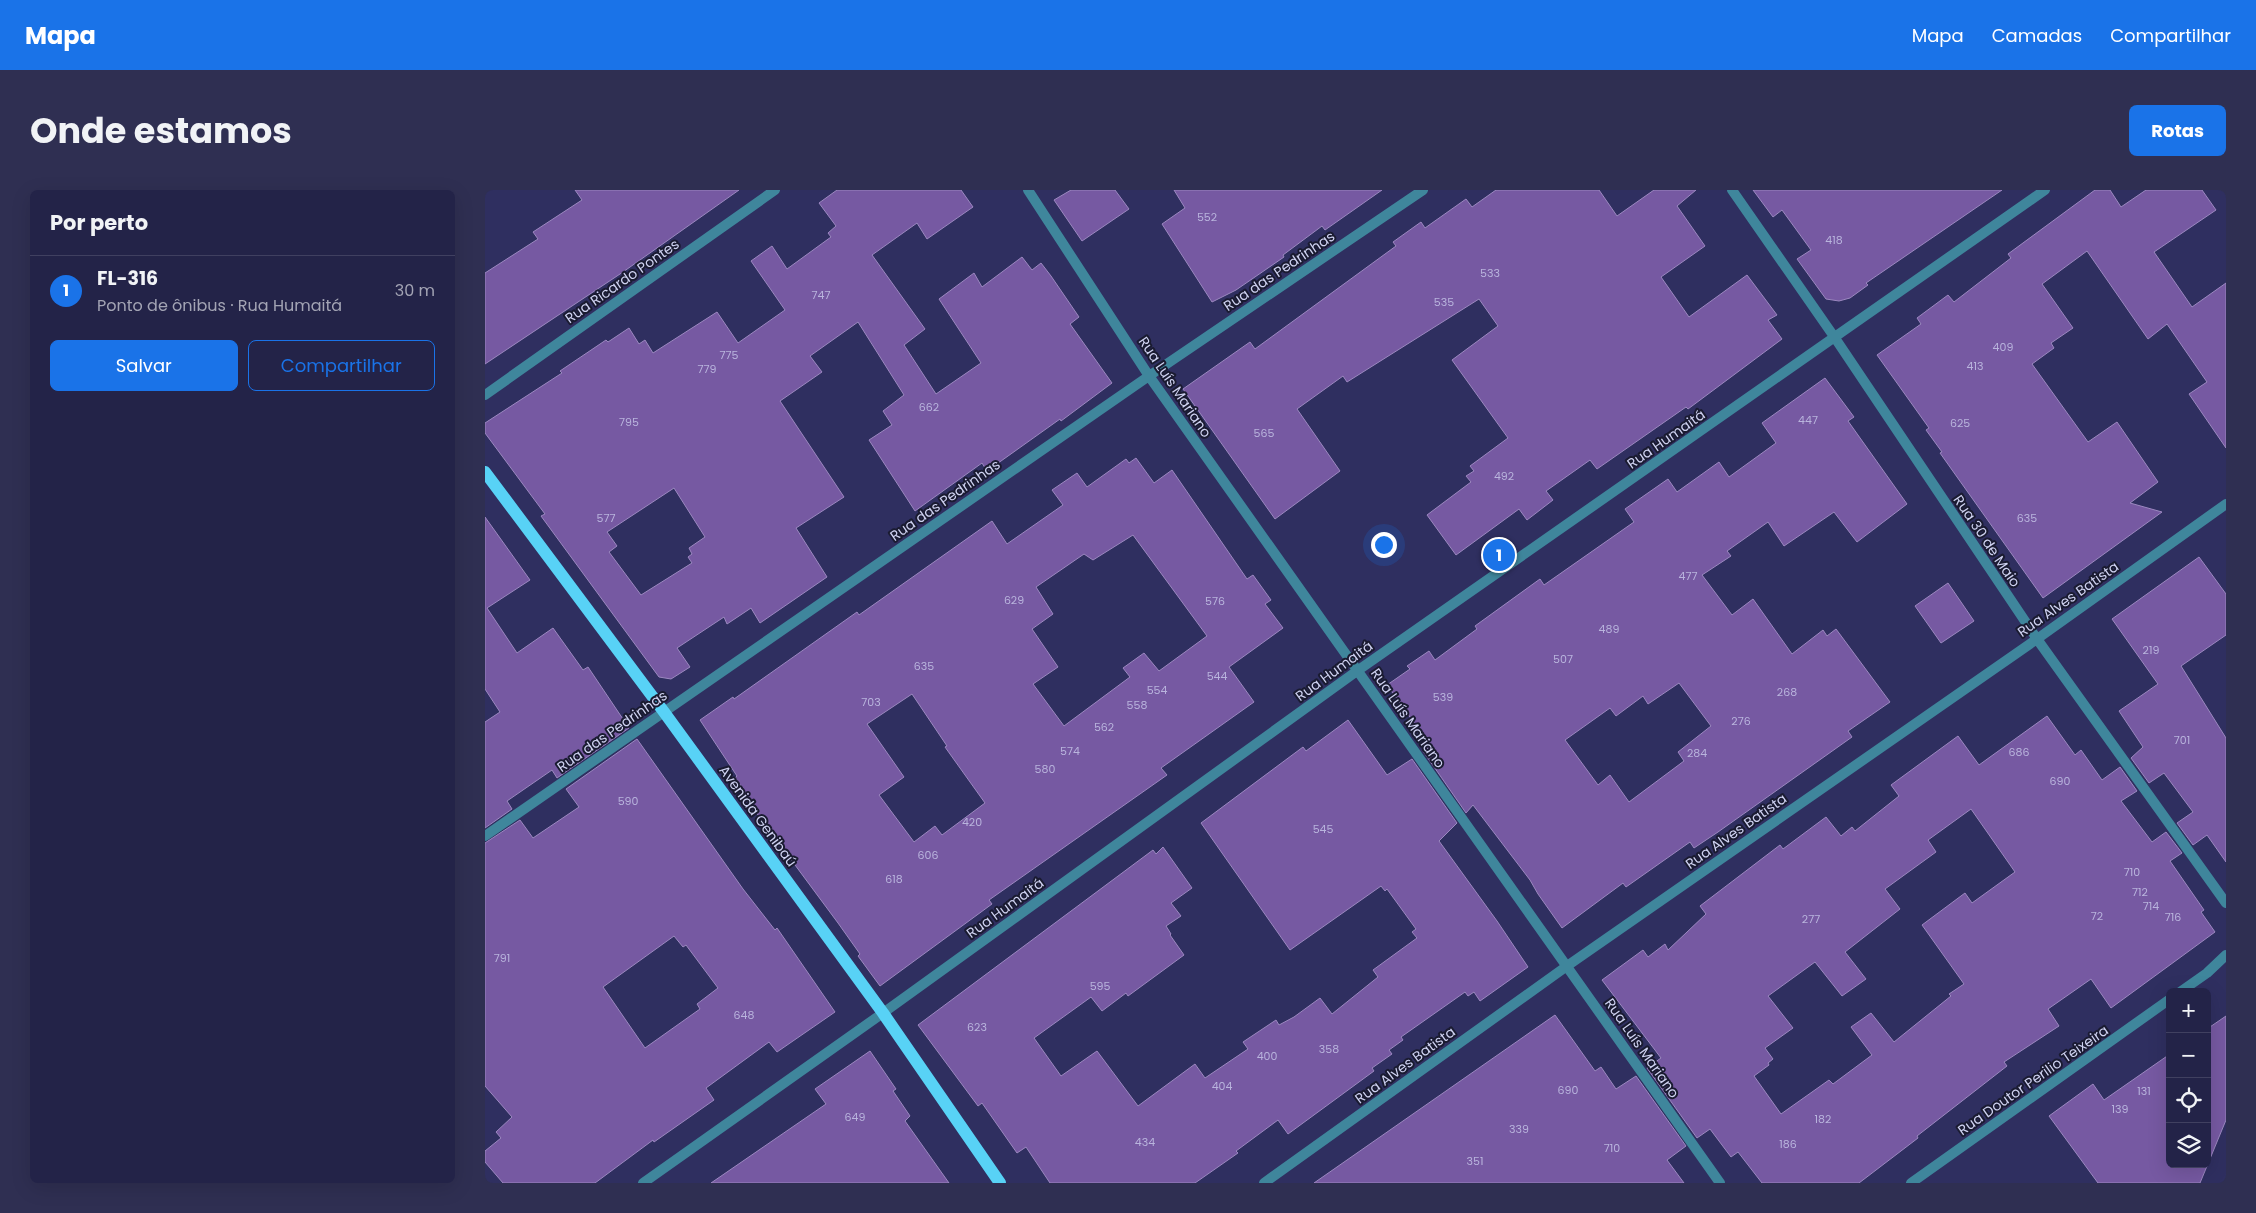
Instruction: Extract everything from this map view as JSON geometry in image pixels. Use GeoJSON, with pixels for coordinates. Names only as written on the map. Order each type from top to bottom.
{"type":"FeatureCollection","features":[{"type":"Feature","properties":{"kind":"main road","name":"Avenida Genibaú"},"geometry":{"type":"LineString","coordinates":[[485,472],[664,712],[883,1013],[1000,1183]]}},
{"type":"Feature","properties":{"kind":"street","name":"Rua Ricardo Pontes"},"geometry":{"type":"LineString","coordinates":[[485,395],[775,190]]}},
{"type":"Feature","properties":{"kind":"street","name":"Rua Luís Mariano"},"geometry":{"type":"LineString","coordinates":[[1028,190],[1149,376],[1720,1183]]}},
{"type":"Feature","properties":{"kind":"street","name":"Rua das Pedrinhas"},"geometry":{"type":"LineString","coordinates":[[485,836],[1149,376],[1423,190]]}},
{"type":"Feature","properties":{"kind":"street","name":"Rua 30 de Maio"},"geometry":{"type":"LineString","coordinates":[[1732,190],[1835,338],[2037,639],[2226,902]]}},
{"type":"Feature","properties":{"kind":"street","name":"Rua Humaitá"},"geometry":{"type":"LineString","coordinates":[[643,1183],[883,1013],[1357,671],[2045,190]]}},
{"type":"Feature","properties":{"kind":"street","name":"Rua Alves Batista"},"geometry":{"type":"LineString","coordinates":[[1264,1183],[1567,966],[2037,639],[2226,504]]}},
{"type":"Feature","properties":{"kind":"street"},"geometry":{"type":"LineString","coordinates":[[2186,988],[2207,973],[2226,955]]}},
{"type":"Feature","properties":{"kind":"street","name":"Rua Doutor Perilio Teixeira"},"geometry":{"type":"LineString","coordinates":[[1911,1183],[2166,1002]]}},
{"type":"Feature","properties":{"kind":"building"},"geometry":{"type":"Polygon","coordinates":[[[575,190],[739,190],[623,272],[485,364],[485,273],[538,239],[533,232],[582,200],[575,190]]]}},
{"type":"Feature","properties":{"kind":"building"},"geometry":{"type":"Polygon","coordinates":[[[837,190],[961,190],[973,207],[927,239],[917,223],[872,255],[925,329],[904,345],[936,394],[981,363],[939,299],[974,273],[982,287],[1022,257],[1032,270],[1041,263],[1051,276],[1079,317],[1070,324],[1112,383],[1061,421],[1060,419],[987,471],[982,463],[915,511],[869,440],[892,425],[883,411],[904,395],[858,322],[810,356],[822,372],[780,401],[844,497],[796,528],[827,577],[760,623],[751,608],[727,624],[724,617],[677,648],[690,667],[671,679],[659,677],[541,516],[545,514],[485,433],[485,423],[562,373],[560,371],[606,340],[608,342],[629,328],[639,344],[645,340],[653,353],[717,312],[738,343],[785,310],[751,261],[772,246],[787,269],[831,237],[828,233],[836,226],[819,203],[837,190]],[[674,488],[607,532],[617,546],[609,552],[641,595],[692,563],[688,557],[692,554],[689,548],[705,537],[674,488]]]}},
{"type":"Feature","properties":{"kind":"building"},"geometry":{"type":"Polygon","coordinates":[[[1071,190],[1115,190],[1129,209],[1082,241],[1054,200],[1071,190]]]}},
{"type":"Feature","properties":{"kind":"building"},"geometry":{"type":"Polygon","coordinates":[[[1174,190],[1382,190],[1325,230],[1322,226],[1283,255],[1284,257],[1236,290],[1212,302],[1162,224],[1185,208],[1174,190]]]}},
{"type":"Feature","properties":{"kind":"building"},"geometry":{"type":"Polygon","coordinates":[[[1496,190],[1599,190],[1617,216],[1654,190],[1696,190],[1677,206],[1705,246],[1661,277],[1689,317],[1747,275],[1777,315],[1768,320],[1782,339],[1688,409],[1686,407],[1597,469],[1590,460],[1546,491],[1553,500],[1527,520],[1519,509],[1456,555],[1427,515],[1471,482],[1466,476],[1474,471],[1470,466],[1508,438],[1452,360],[1498,326],[1479,299],[1347,382],[1343,376],[1297,409],[1340,471],[1275,519],[1183,389],[1250,342],[1255,349],[1396,246],[1393,242],[1421,222],[1425,228],[1466,199],[1472,207],[1496,190]]]}},
{"type":"Feature","properties":{"kind":"building"},"geometry":{"type":"Polygon","coordinates":[[[1753,190],[2002,190],[1866,283],[1868,285],[1850,298],[1839,301],[1826,299],[1797,259],[1811,250],[1782,210],[1773,217],[1753,190]]]}},
{"type":"Feature","properties":{"kind":"building"},"geometry":{"type":"Polygon","coordinates":[[[2095,190],[2110,190],[2121,207],[2146,190],[2202,190],[2216,210],[2154,252],[2192,307],[2226,283],[2226,448],[2189,394],[2207,382],[2167,324],[2148,339],[2087,251],[2042,284],[2073,328],[2051,343],[2054,348],[2032,364],[2088,442],[2117,422],[2158,482],[2130,503],[2162,512],[2043,598],[1940,453],[1942,452],[1926,430],[1929,428],[1877,355],[1921,324],[1917,318],[1948,295],[1954,302],[2011,258],[2008,254],[2095,190]]]}},
{"type":"Feature","properties":{"kind":"building"},"geometry":{"type":"Polygon","coordinates":[[[1825,378],[1854,417],[1848,421],[1907,504],[1857,542],[1834,512],[1784,546],[1768,522],[1727,551],[1731,556],[1702,575],[1732,615],[1753,599],[1792,654],[1823,630],[1827,636],[1836,629],[1890,702],[1848,731],[1852,737],[1718,832],[1694,848],[1690,842],[1626,887],[1623,883],[1562,928],[1530,880],[1473,805],[1466,813],[1423,751],[1428,748],[1424,743],[1427,741],[1387,685],[1410,669],[1407,666],[1429,651],[1435,660],[1477,629],[1475,626],[1540,579],[1544,585],[1634,522],[1625,509],[1668,479],[1677,492],[1719,462],[1729,477],[1776,443],[1762,423],[1825,378]],[[1679,683],[1648,704],[1643,696],[1616,716],[1610,708],[1565,740],[1598,785],[1610,775],[1629,802],[1684,761],[1678,752],[1711,726],[1679,683]]]}},
{"type":"Feature","properties":{"kind":"building"},"geometry":{"type":"Polygon","coordinates":[[[1136,458],[1154,483],[1172,470],[1247,579],[1253,575],[1271,600],[1265,604],[1283,628],[1229,667],[1254,702],[1161,768],[1167,775],[989,900],[992,904],[880,986],[858,956],[860,954],[838,923],[738,788],[741,786],[735,778],[737,776],[700,720],[733,697],[734,699],[857,612],[859,615],[992,521],[1007,544],[1063,505],[1052,490],[1077,473],[1087,487],[1126,459],[1129,463],[1136,458]],[[1133,535],[1093,560],[1084,554],[1036,587],[1053,614],[1032,629],[1058,667],[1033,684],[1064,726],[1130,677],[1123,668],[1144,653],[1159,671],[1207,636],[1133,535]],[[912,694],[867,724],[904,777],[879,795],[914,842],[935,826],[942,835],[985,803],[945,747],[947,746],[912,694]]]}},
{"type":"Feature","properties":{"kind":"building"},"geometry":{"type":"Polygon","coordinates":[[[485,517],[530,580],[487,608],[517,653],[553,628],[583,670],[588,667],[629,728],[557,778],[552,770],[507,801],[512,809],[485,828],[485,722],[500,712],[485,689],[485,517]]]}},
{"type":"Feature","properties":{"kind":"building"},"geometry":{"type":"Polygon","coordinates":[[[2199,557],[2226,594],[2226,635],[2181,666],[2226,738],[2226,862],[2207,835],[2193,845],[2177,823],[2193,812],[2164,773],[2149,783],[2131,758],[2143,747],[2119,711],[2158,684],[2112,619],[2199,557]]]}},
{"type":"Feature","properties":{"kind":"building"},"geometry":{"type":"Polygon","coordinates":[[[1948,583],[1974,621],[1941,643],[1915,606],[1948,583]]]}},
{"type":"Feature","properties":{"kind":"building"},"geometry":{"type":"Polygon","coordinates":[[[2047,716],[2075,755],[2081,750],[2102,780],[2120,767],[2137,791],[2121,801],[2152,842],[2166,832],[2182,853],[2170,861],[2204,910],[2201,912],[2215,932],[2111,1008],[2091,979],[2048,1009],[2059,1026],[2004,1062],[2007,1066],[1859,1183],[1762,1183],[1738,1152],[1731,1157],[1710,1129],[1697,1138],[1647,1068],[1661,1058],[1602,980],[1643,950],[1648,957],[1665,944],[1668,950],[1706,914],[1700,906],[1780,845],[1783,849],[1826,817],[1841,836],[1852,827],[1855,831],[1899,796],[1891,785],[1958,736],[1979,765],[2047,716]],[[1971,809],[1928,840],[1936,852],[1885,889],[1900,909],[1845,952],[1866,979],[1842,996],[1815,962],[1768,996],[1793,1028],[1765,1048],[1773,1059],[1768,1063],[1769,1065],[1754,1076],[1781,1114],[1829,1080],[1833,1084],[1872,1055],[1851,1027],[1871,1013],[1894,1042],[1951,996],[1949,994],[1964,984],[1922,925],[1965,893],[1972,903],[2015,872],[1971,809]]]}},
{"type":"Feature","properties":{"kind":"building"},"geometry":{"type":"Polygon","coordinates":[[[1348,720],[1387,775],[1412,759],[1457,823],[1439,841],[1528,967],[1480,1001],[1474,992],[1468,996],[1465,992],[1401,1037],[1403,1040],[1389,1050],[1392,1054],[1372,1068],[1374,1071],[1288,1134],[1278,1120],[1236,1151],[1238,1153],[1195,1183],[1050,1183],[1026,1147],[1017,1153],[982,1103],[978,1106],[918,1025],[1153,850],[1156,854],[1163,847],[1192,888],[1171,903],[1181,916],[1166,926],[1184,955],[1128,996],[1126,993],[1102,1011],[1091,997],[1034,1038],[1061,1076],[1097,1051],[1138,1106],[1195,1064],[1205,1078],[1248,1049],[1243,1042],[1276,1020],[1279,1025],[1294,1017],[1320,998],[1332,1014],[1378,977],[1373,970],[1417,938],[1412,932],[1416,929],[1387,889],[1385,891],[1381,886],[1290,950],[1201,823],[1303,747],[1306,751],[1348,720]]]}},
{"type":"Feature","properties":{"kind":"building"},"geometry":{"type":"Polygon","coordinates":[[[637,739],[743,889],[775,930],[777,928],[835,1012],[777,1052],[769,1042],[706,1088],[714,1100],[654,1142],[653,1140],[595,1183],[503,1183],[485,1162],[485,1151],[501,1138],[496,1132],[512,1117],[485,1086],[485,843],[520,820],[533,838],[579,807],[566,789],[637,739]],[[674,936],[603,987],[645,1048],[700,1009],[697,1004],[718,988],[686,945],[683,947],[674,936]]]}},
{"type":"Feature","properties":{"kind":"building"},"geometry":{"type":"Polygon","coordinates":[[[1555,1015],[1595,1071],[1601,1067],[1616,1089],[1636,1076],[1686,1146],[1667,1160],[1684,1183],[1314,1183],[1555,1015]]]}},
{"type":"Feature","properties":{"kind":"building"},"geometry":{"type":"Polygon","coordinates":[[[2226,1016],[2226,1120],[2211,1156],[2211,1033],[2211,1026],[2226,1016]]]}},
{"type":"Feature","properties":{"kind":"building"},"geometry":{"type":"Polygon","coordinates":[[[870,1051],[896,1089],[893,1091],[910,1116],[905,1121],[949,1183],[711,1183],[826,1104],[815,1089],[870,1051]]]}},
{"type":"Feature","properties":{"kind":"building"},"geometry":{"type":"Polygon","coordinates":[[[2166,1057],[2166,1168],[2206,1168],[2200,1183],[2098,1183],[2049,1116],[2093,1084],[2104,1100],[2166,1057]]]}},
{"type":"Feature","properties":{"kind":"place","name":"FL-316"},"geometry":{"type":"Point","coordinates":[1499,555]}}]}
